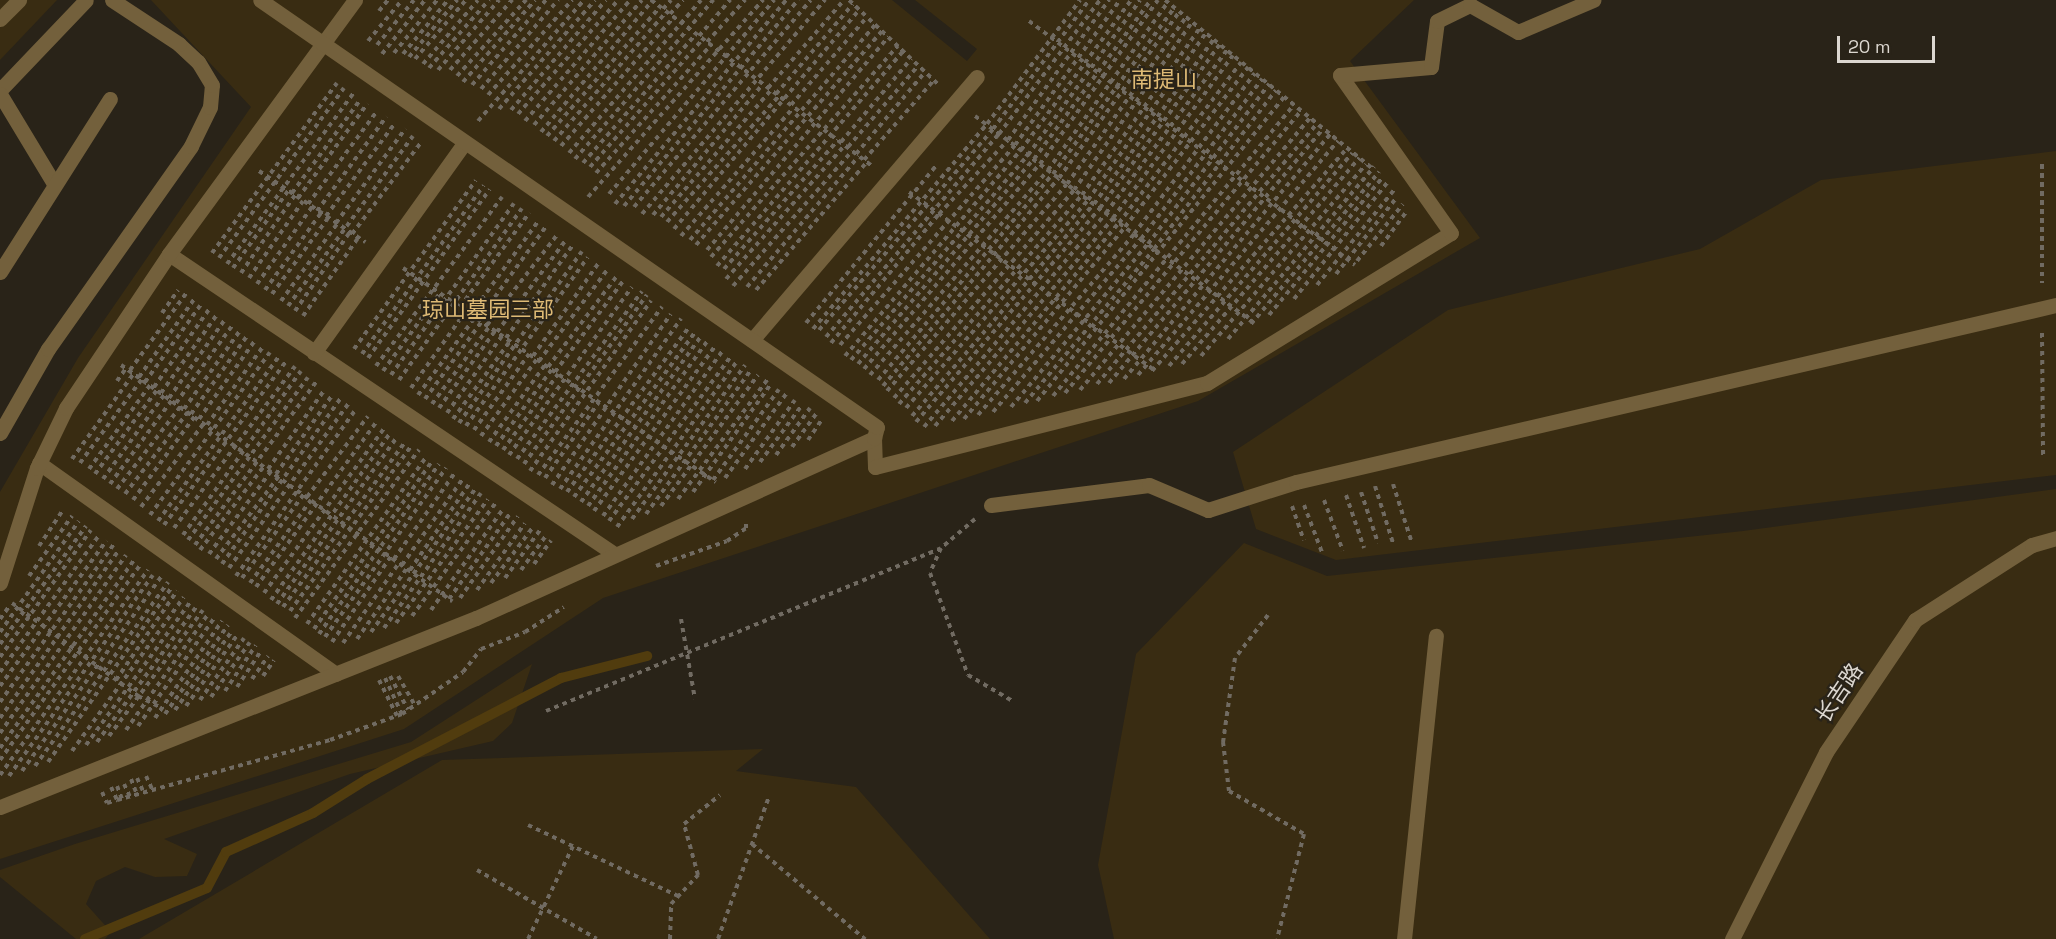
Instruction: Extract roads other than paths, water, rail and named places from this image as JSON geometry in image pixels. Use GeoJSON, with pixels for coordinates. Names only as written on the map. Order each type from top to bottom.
{"type":"FeatureCollection","features":[{"type":"Feature","properties":{"kind":"street"},"geometry":{"type":"LineString","coordinates":[[0,19],[19,0]]}},
{"type":"Feature","properties":{"kind":"street"},"geometry":{"type":"LineString","coordinates":[[55,185],[0,92],[86,0]]}},
{"type":"Feature","properties":{"kind":"street"},"geometry":{"type":"LineString","coordinates":[[0,433],[48,349],[191,146],[210,107],[212,85],[198,62],[179,44],[112,0]]}},
{"type":"Feature","properties":{"kind":"street"},"geometry":{"type":"LineString","coordinates":[[260,0],[877,427],[874,438],[875,466],[1183,392],[1207,383],[1369,275],[1451,233],[1340,75],[1431,67],[1437,21],[1470,5],[1518,32],[1593,0]]}},
{"type":"Feature","properties":{"kind":"street"},"geometry":{"type":"LineString","coordinates":[[2,590],[39,463],[66,408],[101,350],[169,254],[321,43],[355,0]]}},
{"type":"Feature","properties":{"kind":"street"},"geometry":{"type":"LineString","coordinates":[[744,335],[890,178],[977,77]]}},
{"type":"Feature","properties":{"kind":"street"},"geometry":{"type":"LineString","coordinates":[[0,272],[110,99]]}},
{"type":"Feature","properties":{"kind":"street"},"geometry":{"type":"LineString","coordinates":[[253,311],[384,255],[463,140]]}},
{"type":"Feature","properties":{"kind":"street"},"geometry":{"type":"LineString","coordinates":[[169,254],[583,533],[663,532],[874,438]]}},
{"type":"Feature","properties":{"kind":"street"},"geometry":{"type":"LineString","coordinates":[[991,505],[1149,486],[1208,510],[1290,483],[2056,305]]}},
{"type":"Feature","properties":{"kind":"street"},"geometry":{"type":"LineString","coordinates":[[39,463],[190,570],[377,658],[472,615],[504,605],[583,533]]}},
{"type":"Feature","properties":{"kind":"street","name":"长吉路"},"geometry":{"type":"LineString","coordinates":[[1732,939],[1826,753],[1915,620],[2032,545],[2056,538]]}},
{"type":"Feature","properties":{"kind":"street"},"geometry":{"type":"LineString","coordinates":[[10,803],[190,733],[190,570]]}},
{"type":"Feature","properties":{"kind":"street"},"geometry":{"type":"LineString","coordinates":[[1404,939],[1436,636]]}},
{"type":"Feature","properties":{"kind":"waterway"},"geometry":{"type":"LineString","coordinates":[[85,939],[207,888],[226,852],[313,813],[367,779],[561,678],[647,656]]}},
{"type":"Feature","properties":{"kind":"park label","name":"南提山"},"geometry":{"type":"Point","coordinates":[1164,80]}},
{"type":"Feature","properties":{"kind":"park label","name":"琼山墓园三部"},"geometry":{"type":"Point","coordinates":[488,310]}}]}
